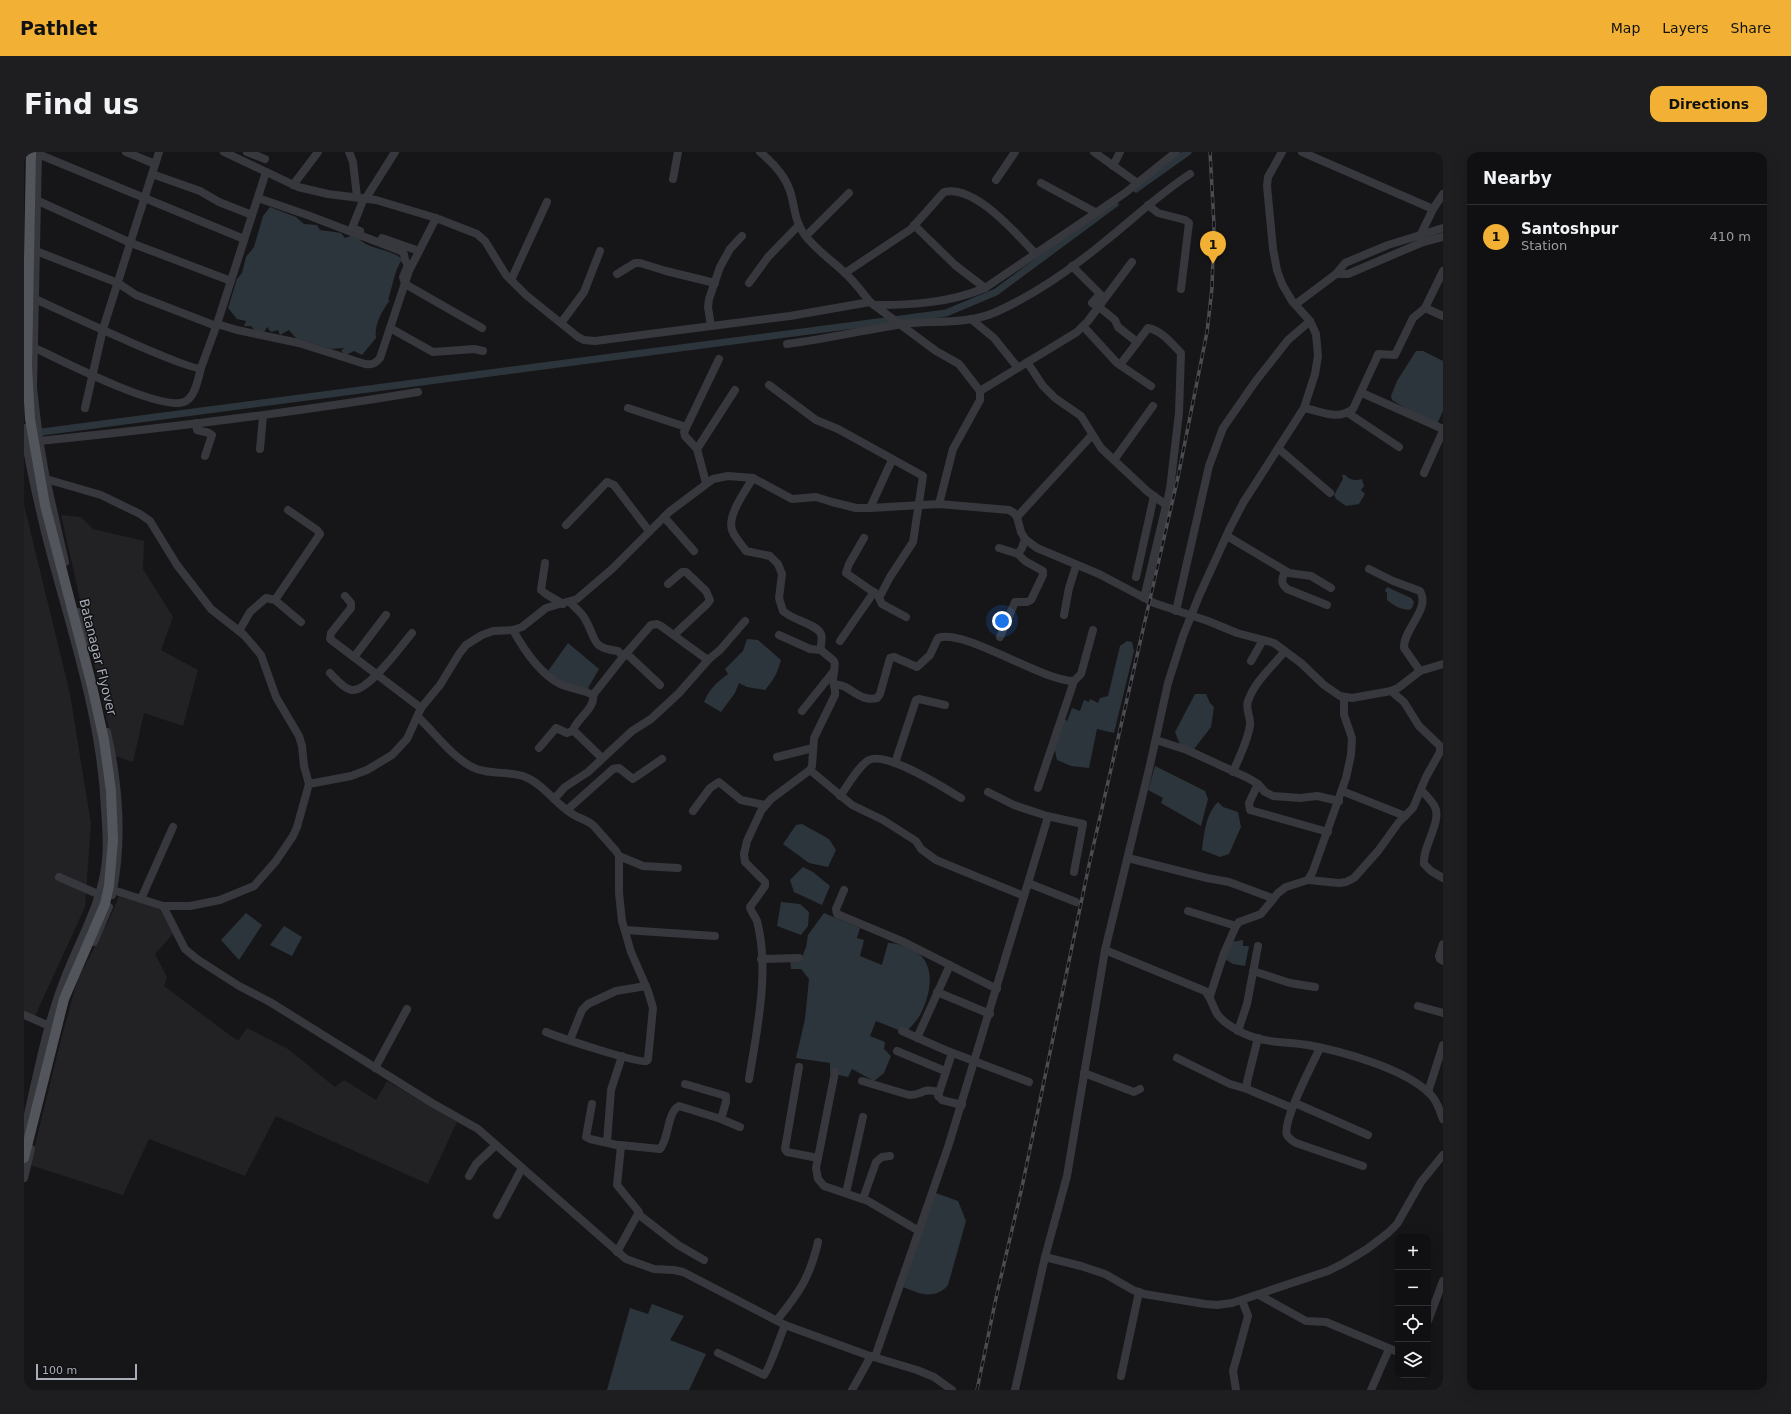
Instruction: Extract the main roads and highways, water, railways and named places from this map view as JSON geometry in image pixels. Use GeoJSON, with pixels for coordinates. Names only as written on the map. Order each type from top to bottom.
{"type":"FeatureCollection","features":[{"type":"Feature","properties":{"kind":"main road","name":"Batanagar Flyover"},"geometry":{"type":"LineString","coordinates":[[24,1158],[64,999],[105,904],[109,886],[113,840],[111,791],[104,740],[45,505],[30,419],[28,360],[35,153]]}},
{"type":"Feature","properties":{"kind":"waterway"},"geometry":{"type":"LineString","coordinates":[[1136,189],[1188,152]]}},
{"type":"Feature","properties":{"kind":"waterway"},"geometry":{"type":"LineString","coordinates":[[34,433],[946,313],[996,292],[1115,204]]}},
{"type":"Feature","properties":{"kind":"railway"},"geometry":{"type":"LineString","coordinates":[[977,1390],[996,1298],[1022,1187],[1089,865],[1178,477],[1207,332],[1212,288],[1214,225],[1210,152]]}},
{"type":"Feature","properties":{"kind":"place","name":"Santoshpur"},"geometry":{"type":"Point","coordinates":[1213,264]}}]}
